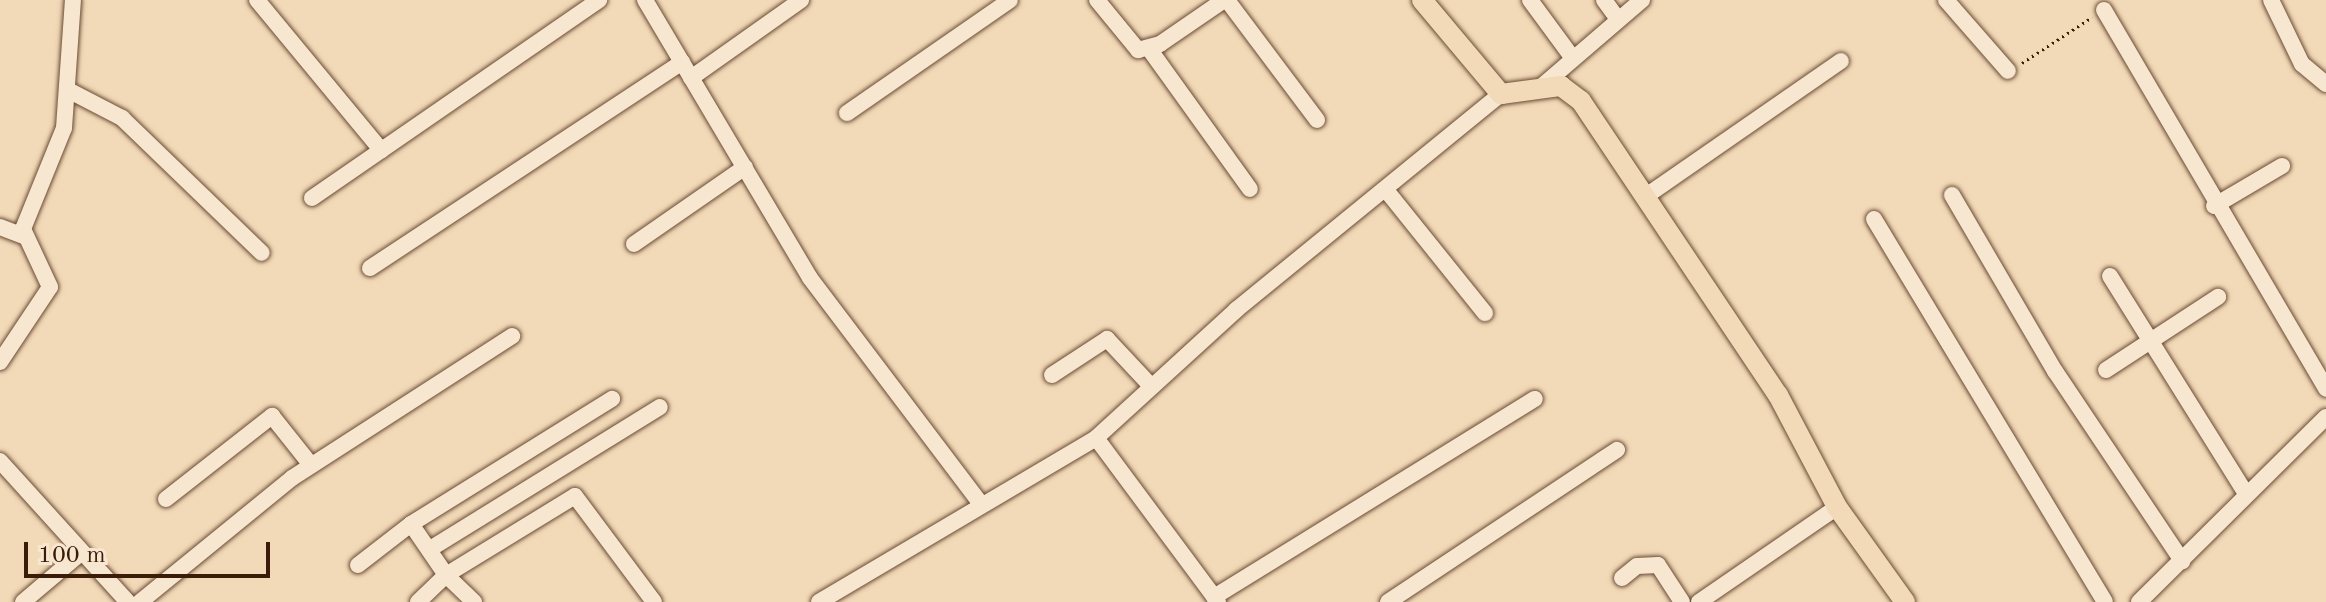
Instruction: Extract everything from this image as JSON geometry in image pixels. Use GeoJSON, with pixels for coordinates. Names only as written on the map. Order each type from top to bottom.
{"type":"FeatureCollection","features":[{"type":"Feature","properties":{"kind":"main road"},"geometry":{"type":"LineString","coordinates":[[1422,0],[1501,94],[1542,86],[1572,91],[1778,395],[1837,507],[1905,602]]}},
{"type":"Feature","properties":{"kind":"street"},"geometry":{"type":"LineString","coordinates":[[24,236],[57,153],[70,91],[73,0]]}},
{"type":"Feature","properties":{"kind":"street"},"geometry":{"type":"LineString","coordinates":[[257,0],[381,150]]}},
{"type":"Feature","properties":{"kind":"street"},"geometry":{"type":"LineString","coordinates":[[312,198],[599,0]]}},
{"type":"Feature","properties":{"kind":"street"},"geometry":{"type":"LineString","coordinates":[[645,0],[810,278],[980,503]]}},
{"type":"Feature","properties":{"kind":"street"},"geometry":{"type":"LineString","coordinates":[[691,78],[801,0]]}},
{"type":"Feature","properties":{"kind":"street"},"geometry":{"type":"LineString","coordinates":[[847,113],[1010,0]]}},
{"type":"Feature","properties":{"kind":"street"},"geometry":{"type":"LineString","coordinates":[[1097,0],[1123,39],[1150,50],[1250,189]]}},
{"type":"Feature","properties":{"kind":"street"},"geometry":{"type":"LineString","coordinates":[[1150,50],[1225,0],[1317,120]]}},
{"type":"Feature","properties":{"kind":"street"},"geometry":{"type":"LineString","coordinates":[[1530,0],[1572,57]]}},
{"type":"Feature","properties":{"kind":"street"},"geometry":{"type":"LineString","coordinates":[[1604,0],[1618,19]]}},
{"type":"Feature","properties":{"kind":"street"},"geometry":{"type":"LineString","coordinates":[[1542,86],[1572,57],[1642,0]]}},
{"type":"Feature","properties":{"kind":"street"},"geometry":{"type":"LineString","coordinates":[[1946,0],[2008,71]]}},
{"type":"Feature","properties":{"kind":"street"},"geometry":{"type":"LineString","coordinates":[[2271,0],[2302,64],[2325,82]]}},
{"type":"Feature","properties":{"kind":"street"},"geometry":{"type":"LineString","coordinates":[[2104,10],[2214,206],[2326,389]]}},
{"type":"Feature","properties":{"kind":"street"},"geometry":{"type":"LineString","coordinates":[[1646,196],[1841,61]]}},
{"type":"Feature","properties":{"kind":"street"},"geometry":{"type":"LineString","coordinates":[[370,268],[682,62]]}},
{"type":"Feature","properties":{"kind":"street"},"geometry":{"type":"LineString","coordinates":[[70,91],[122,118],[262,253]]}},
{"type":"Feature","properties":{"kind":"street"},"geometry":{"type":"LineString","coordinates":[[819,602],[980,503],[1096,438],[1151,386],[1501,94]]}},
{"type":"Feature","properties":{"kind":"street"},"geometry":{"type":"LineString","coordinates":[[2214,206],[2282,166]]}},
{"type":"Feature","properties":{"kind":"street"},"geometry":{"type":"LineString","coordinates":[[634,244],[745,167]]}},
{"type":"Feature","properties":{"kind":"street"},"geometry":{"type":"LineString","coordinates":[[1386,190],[1485,313]]}},
{"type":"Feature","properties":{"kind":"street"},"geometry":{"type":"LineString","coordinates":[[1952,195],[2055,371],[2182,561]]}},
{"type":"Feature","properties":{"kind":"street"},"geometry":{"type":"LineString","coordinates":[[1874,219],[2105,602]]}},
{"type":"Feature","properties":{"kind":"street"},"geometry":{"type":"LineString","coordinates":[[0,227],[24,236],[50,287],[0,362]]}},
{"type":"Feature","properties":{"kind":"street"},"geometry":{"type":"LineString","coordinates":[[2110,276],[2246,494]]}},
{"type":"Feature","properties":{"kind":"street"},"geometry":{"type":"LineString","coordinates":[[2106,370],[2152,344],[2218,297]]}},
{"type":"Feature","properties":{"kind":"street"},"geometry":{"type":"LineString","coordinates":[[140,602],[311,465],[512,336]]}},
{"type":"Feature","properties":{"kind":"street"},"geometry":{"type":"LineString","coordinates":[[1052,375],[1107,339],[1151,386]]}},
{"type":"Feature","properties":{"kind":"street"},"geometry":{"type":"LineString","coordinates":[[358,565],[411,524],[612,399]]}},
{"type":"Feature","properties":{"kind":"street"},"geometry":{"type":"LineString","coordinates":[[1096,438],[1216,600],[1535,399]]}},
{"type":"Feature","properties":{"kind":"street"},"geometry":{"type":"LineString","coordinates":[[430,549],[660,407]]}},
{"type":"Feature","properties":{"kind":"street"},"geometry":{"type":"LineString","coordinates":[[166,499],[272,416],[311,465]]}},
{"type":"Feature","properties":{"kind":"street"},"geometry":{"type":"LineString","coordinates":[[2139,602],[2326,417]]}},
{"type":"Feature","properties":{"kind":"street"},"geometry":{"type":"LineString","coordinates":[[1388,602],[1617,450]]}},
{"type":"Feature","properties":{"kind":"street"},"geometry":{"type":"LineString","coordinates":[[0,461],[128,602]]}},
{"type":"Feature","properties":{"kind":"street"},"geometry":{"type":"LineString","coordinates":[[418,602],[446,575],[575,496],[654,602]]}},
{"type":"Feature","properties":{"kind":"street"},"geometry":{"type":"LineString","coordinates":[[1699,602],[1837,507]]}},
{"type":"Feature","properties":{"kind":"street"},"geometry":{"type":"LineString","coordinates":[[411,524],[446,575],[474,602]]}},
{"type":"Feature","properties":{"kind":"street"},"geometry":{"type":"LineString","coordinates":[[23,602],[82,552]]}},
{"type":"Feature","properties":{"kind":"street"},"geometry":{"type":"LineString","coordinates":[[1622,578],[1637,566],[1658,565],[1682,602]]}},
{"type":"Feature","properties":{"kind":"path"},"geometry":{"type":"LineString","coordinates":[[2008,71],[2104,10]]}}]}
